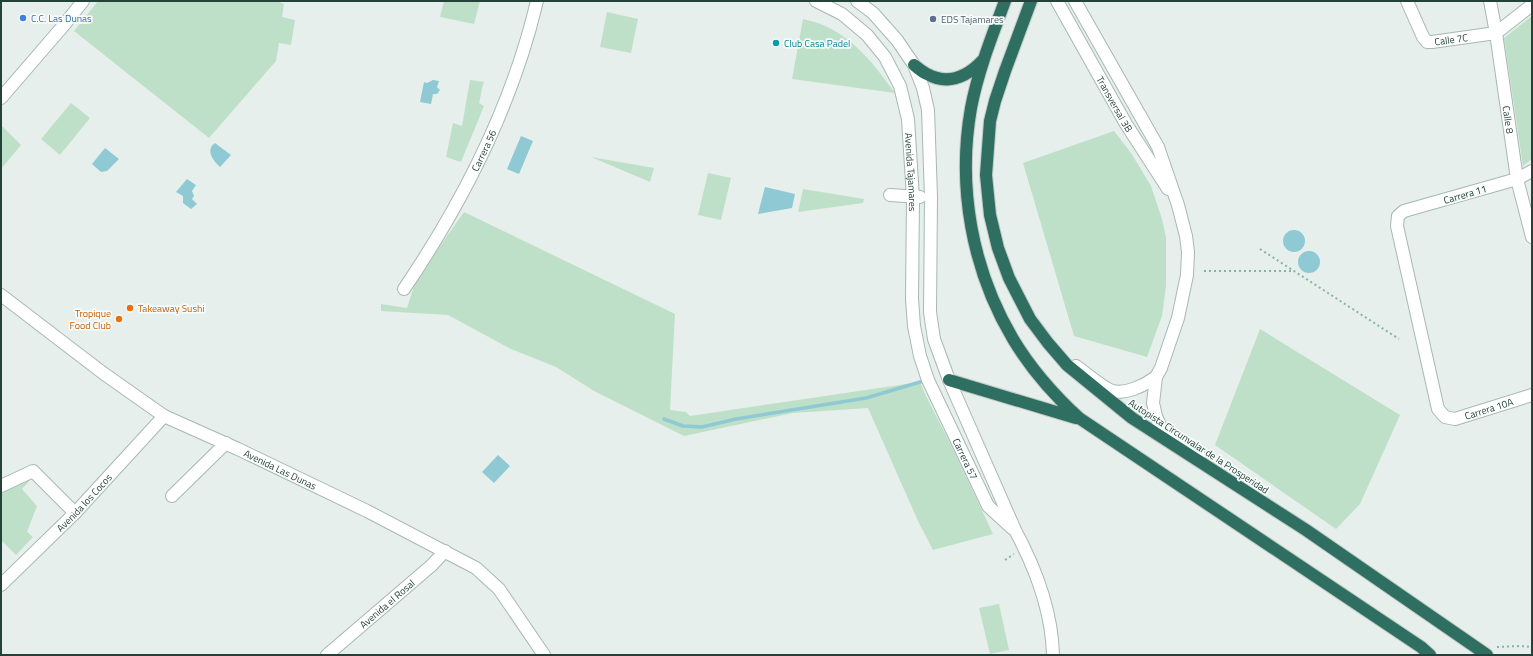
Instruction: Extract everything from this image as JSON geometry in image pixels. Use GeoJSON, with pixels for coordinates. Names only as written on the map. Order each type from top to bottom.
{"type":"FeatureCollection","features":[{"type":"Feature","properties":{"kind":"highway"},"geometry":{"type":"LineString","coordinates":[[1005,1],[984,59],[971,108],[966,154],[967,199],[977,253],[995,304],[1014,340],[1029,364],[1058,398],[1079,418],[1421,647],[1430,655]]}},
{"type":"Feature","properties":{"kind":"highway","name":"Autopista Circunvalar de la Prosperidad"},"geometry":{"type":"LineString","coordinates":[[1031,1],[1004,71],[990,121],[986,175],[989,208],[998,248],[1009,278],[1030,319],[1067,365],[1132,418],[1306,530],[1487,655]]}},
{"type":"Feature","properties":{"kind":"highway"},"geometry":{"type":"LineString","coordinates":[[914,64],[927,74],[942,79],[948,79],[958,78],[973,71],[984,59]]}},
{"type":"Feature","properties":{"kind":"highway"},"geometry":{"type":"LineString","coordinates":[[949,380],[1079,418]]}},
{"type":"Feature","properties":{"kind":"street"},"geometry":{"type":"LineString","coordinates":[[1,98],[36,65],[83,1]]}},
{"type":"Feature","properties":{"kind":"street","name":"Carrera 56"},"geometry":{"type":"LineString","coordinates":[[404,289],[447,221],[477,164],[512,82],[537,1]]}},
{"type":"Feature","properties":{"kind":"street","name":"Avenida Tajamares"},"geometry":{"type":"LineString","coordinates":[[816,1],[842,14],[867,35],[884,57],[900,86],[908,119],[913,198],[912,299],[914,326],[920,356],[928,380]]}},
{"type":"Feature","properties":{"kind":"street","name":"Avenida Tajamares"},"geometry":{"type":"LineString","coordinates":[[857,1],[873,13],[897,40],[914,64],[923,88],[928,110],[931,197],[930,312],[934,339],[949,380]]}},
{"type":"Feature","properties":{"kind":"street","name":"Transversal 3B"},"geometry":{"type":"LineString","coordinates":[[1057,1],[1126,124],[1178,205]]}},
{"type":"Feature","properties":{"kind":"street","name":"Transversal 3B"},"geometry":{"type":"LineString","coordinates":[[1075,1],[1158,147],[1178,205],[1186,236],[1188,252],[1187,275],[1178,318],[1162,368],[1156,377],[1154,403],[1156,416],[1161,428],[1231,477],[1234,485]]}},
{"type":"Feature","properties":{"kind":"street","name":"Calle 7C"},"geometry":{"type":"LineString","coordinates":[[1407,1],[1423,37],[1427,42],[1496,32]]}},
{"type":"Feature","properties":{"kind":"street","name":"Calle 8"},"geometry":{"type":"LineString","coordinates":[[1490,1],[1496,32],[1517,179],[1532,237]]}},
{"type":"Feature","properties":{"kind":"street"},"geometry":{"type":"LineString","coordinates":[[1496,32],[1532,5]]}},
{"type":"Feature","properties":{"kind":"street","name":"Carrera 11"},"geometry":{"type":"LineString","coordinates":[[1445,417],[1438,409],[1396,226],[1398,216],[1404,212],[1517,179],[1532,171]]}},
{"type":"Feature","properties":{"kind":"street"},"geometry":{"type":"LineString","coordinates":[[890,195],[913,198],[931,197]]}},
{"type":"Feature","properties":{"kind":"street","name":"Avenida Las Dunas"},"geometry":{"type":"LineString","coordinates":[[1,295],[103,374],[164,416],[226,443],[367,511],[476,568],[500,589],[544,655]]}},
{"type":"Feature","properties":{"kind":"street"},"geometry":{"type":"LineString","coordinates":[[1067,365],[1076,366],[1110,390],[1120,391],[1134,388],[1147,384],[1156,377]]}},
{"type":"Feature","properties":{"kind":"street"},"geometry":{"type":"LineString","coordinates":[[928,380],[949,380]]}},
{"type":"Feature","properties":{"kind":"street","name":"Carrera 57"},"geometry":{"type":"LineString","coordinates":[[928,380],[988,506],[1015,530]]}},
{"type":"Feature","properties":{"kind":"street","name":"Carrera 57"},"geometry":{"type":"LineString","coordinates":[[949,380],[1015,530],[1025,548],[1040,587],[1050,631],[1052,655]]}},
{"type":"Feature","properties":{"kind":"street","name":"Carrera 10A"},"geometry":{"type":"LineString","coordinates":[[1445,417],[1455,419],[1532,395]]}},
{"type":"Feature","properties":{"kind":"street","name":"Avenida los Cocos"},"geometry":{"type":"LineString","coordinates":[[1,585],[75,512],[164,416]]}},
{"type":"Feature","properties":{"kind":"street"},"geometry":{"type":"LineString","coordinates":[[172,496],[226,443]]}},
{"type":"Feature","properties":{"kind":"street"},"geometry":{"type":"LineString","coordinates":[[1,486],[33,471],[75,512]]}},
{"type":"Feature","properties":{"kind":"street"},"geometry":{"type":"LineString","coordinates":[[977,484],[995,484]]}},
{"type":"Feature","properties":{"kind":"street","name":"Avenida el Rosal"},"geometry":{"type":"LineString","coordinates":[[327,655],[432,565],[445,551]]}},
{"type":"Feature","properties":{"kind":"path"},"geometry":{"type":"LineString","coordinates":[[1260,249],[1399,339]]}},
{"type":"Feature","properties":{"kind":"path"},"geometry":{"type":"LineString","coordinates":[[1204,271],[1296,271]]}},
{"type":"Feature","properties":{"kind":"green space"},"geometry":{"type":"Polygon","coordinates":[[[98,1],[277,1],[284,4],[282,17],[295,20],[291,45],[279,43],[276,61],[209,138],[74,31],[98,1]]]}},
{"type":"Feature","properties":{"kind":"green space"},"geometry":{"type":"Polygon","coordinates":[[[444,1],[480,1],[474,24],[440,17],[444,1]]]}},
{"type":"Feature","properties":{"kind":"green space"},"geometry":{"type":"Polygon","coordinates":[[[607,12],[638,19],[631,53],[600,47],[607,12]]]}},
{"type":"Feature","properties":{"kind":"green space"},"geometry":{"type":"Polygon","coordinates":[[[1532,16],[1532,159],[1523,166],[1504,38],[1532,16]]]}},
{"type":"Feature","properties":{"kind":"green space"},"geometry":{"type":"Polygon","coordinates":[[[803,19],[819,23],[845,37],[867,57],[895,93],[792,79],[803,19]]]}},
{"type":"Feature","properties":{"kind":"green space"},"geometry":{"type":"Polygon","coordinates":[[[470,80],[484,82],[479,103],[484,106],[461,162],[446,157],[453,123],[462,126],[470,80]]]}},
{"type":"Feature","properties":{"kind":"green space"},"geometry":{"type":"Polygon","coordinates":[[[71,103],[90,118],[60,155],[41,139],[71,103]]]}},
{"type":"Feature","properties":{"kind":"green space"},"geometry":{"type":"Polygon","coordinates":[[[1,125],[21,145],[1,169],[1,125]]]}},
{"type":"Feature","properties":{"kind":"green space"},"geometry":{"type":"Polygon","coordinates":[[[1114,131],[1131,153],[1151,186],[1162,219],[1166,237],[1166,286],[1162,316],[1147,357],[1074,336],[1023,163],[1114,131]]]}},
{"type":"Feature","properties":{"kind":"green space"},"geometry":{"type":"Polygon","coordinates":[[[591,157],[654,168],[650,182],[591,157]]]}},
{"type":"Feature","properties":{"kind":"green space"},"geometry":{"type":"Polygon","coordinates":[[[708,173],[731,178],[721,220],[698,215],[708,173]]]}},
{"type":"Feature","properties":{"kind":"green space"},"geometry":{"type":"Polygon","coordinates":[[[803,189],[864,199],[863,203],[798,212],[803,189]]]}},
{"type":"Feature","properties":{"kind":"green space"},"geometry":{"type":"Polygon","coordinates":[[[464,212],[675,314],[670,410],[686,412],[690,416],[920,382],[993,534],[933,550],[918,521],[868,408],[793,413],[684,436],[594,391],[556,367],[511,349],[448,315],[381,311],[381,304],[407,308],[416,280],[464,212]]]}},
{"type":"Feature","properties":{"kind":"green space"},"geometry":{"type":"Polygon","coordinates":[[[1260,329],[1400,415],[1360,504],[1336,529],[1215,445],[1260,329]]]}},
{"type":"Feature","properties":{"kind":"green space"},"geometry":{"type":"Polygon","coordinates":[[[33,477],[22,489],[37,506],[27,532],[33,537],[16,555],[1,540],[1,483],[33,477]]]}},
{"type":"Feature","properties":{"kind":"green space"},"geometry":{"type":"Polygon","coordinates":[[[999,604],[1009,650],[990,654],[979,608],[999,604]]]}},
{"type":"Feature","properties":{"kind":"water"},"geometry":{"type":"Polygon","coordinates":[[[433,80],[439,81],[437,87],[440,90],[437,94],[433,94],[431,104],[420,102],[424,82],[427,83],[433,80]]]}},
{"type":"Feature","properties":{"kind":"water"},"geometry":{"type":"Polygon","coordinates":[[[521,136],[533,141],[519,174],[507,169],[521,136]]]}},
{"type":"Feature","properties":{"kind":"water"},"geometry":{"type":"Polygon","coordinates":[[[215,143],[231,155],[220,167],[210,152],[215,143]]]}},
{"type":"Feature","properties":{"kind":"water"},"geometry":{"type":"Polygon","coordinates":[[[105,148],[119,159],[107,171],[101,172],[92,164],[105,148]]]}},
{"type":"Feature","properties":{"kind":"water"},"geometry":{"type":"Polygon","coordinates":[[[187,179],[196,185],[192,191],[194,196],[192,199],[197,204],[191,209],[183,203],[183,196],[176,192],[187,179]]]}},
{"type":"Feature","properties":{"kind":"water"},"geometry":{"type":"Polygon","coordinates":[[[765,187],[795,194],[792,208],[758,214],[765,187]]]}},
{"type":"Feature","properties":{"kind":"water"},"geometry":{"type":"Polygon","coordinates":[[[1294,230],[1298,231],[1304,237],[1304,245],[1298,251],[1294,252],[1290,251],[1284,245],[1283,241],[1284,237],[1290,231],[1294,230]]]}},
{"type":"Feature","properties":{"kind":"water"},"geometry":{"type":"Polygon","coordinates":[[[1309,251],[1313,252],[1319,258],[1319,266],[1313,272],[1309,273],[1305,272],[1299,266],[1298,262],[1299,258],[1305,252],[1309,251]]]}},
{"type":"Feature","properties":{"kind":"water"},"geometry":{"type":"Polygon","coordinates":[[[498,455],[510,466],[494,483],[482,472],[498,455]]]}},
{"type":"Feature","properties":{"kind":"waterway"},"geometry":{"type":"LineString","coordinates":[[664,419],[683,426],[702,427],[736,419],[866,398],[927,380]]}},
{"type":"Feature","properties":{"kind":"place","name":"C.C. Las Dunas"},"geometry":{"type":"Point","coordinates":[23,18]}},
{"type":"Feature","properties":{"kind":"place","name":"EDS Tajamares"},"geometry":{"type":"Point","coordinates":[933,19]}},
{"type":"Feature","properties":{"kind":"place","name":"Club Casa Padel"},"geometry":{"type":"Point","coordinates":[776,43]}},
{"type":"Feature","properties":{"kind":"place","name":"Takeaway Sushi"},"geometry":{"type":"Point","coordinates":[130,308]}},
{"type":"Feature","properties":{"kind":"place","name":"Tropique Food Club"},"geometry":{"type":"Point","coordinates":[119,319]}}]}
